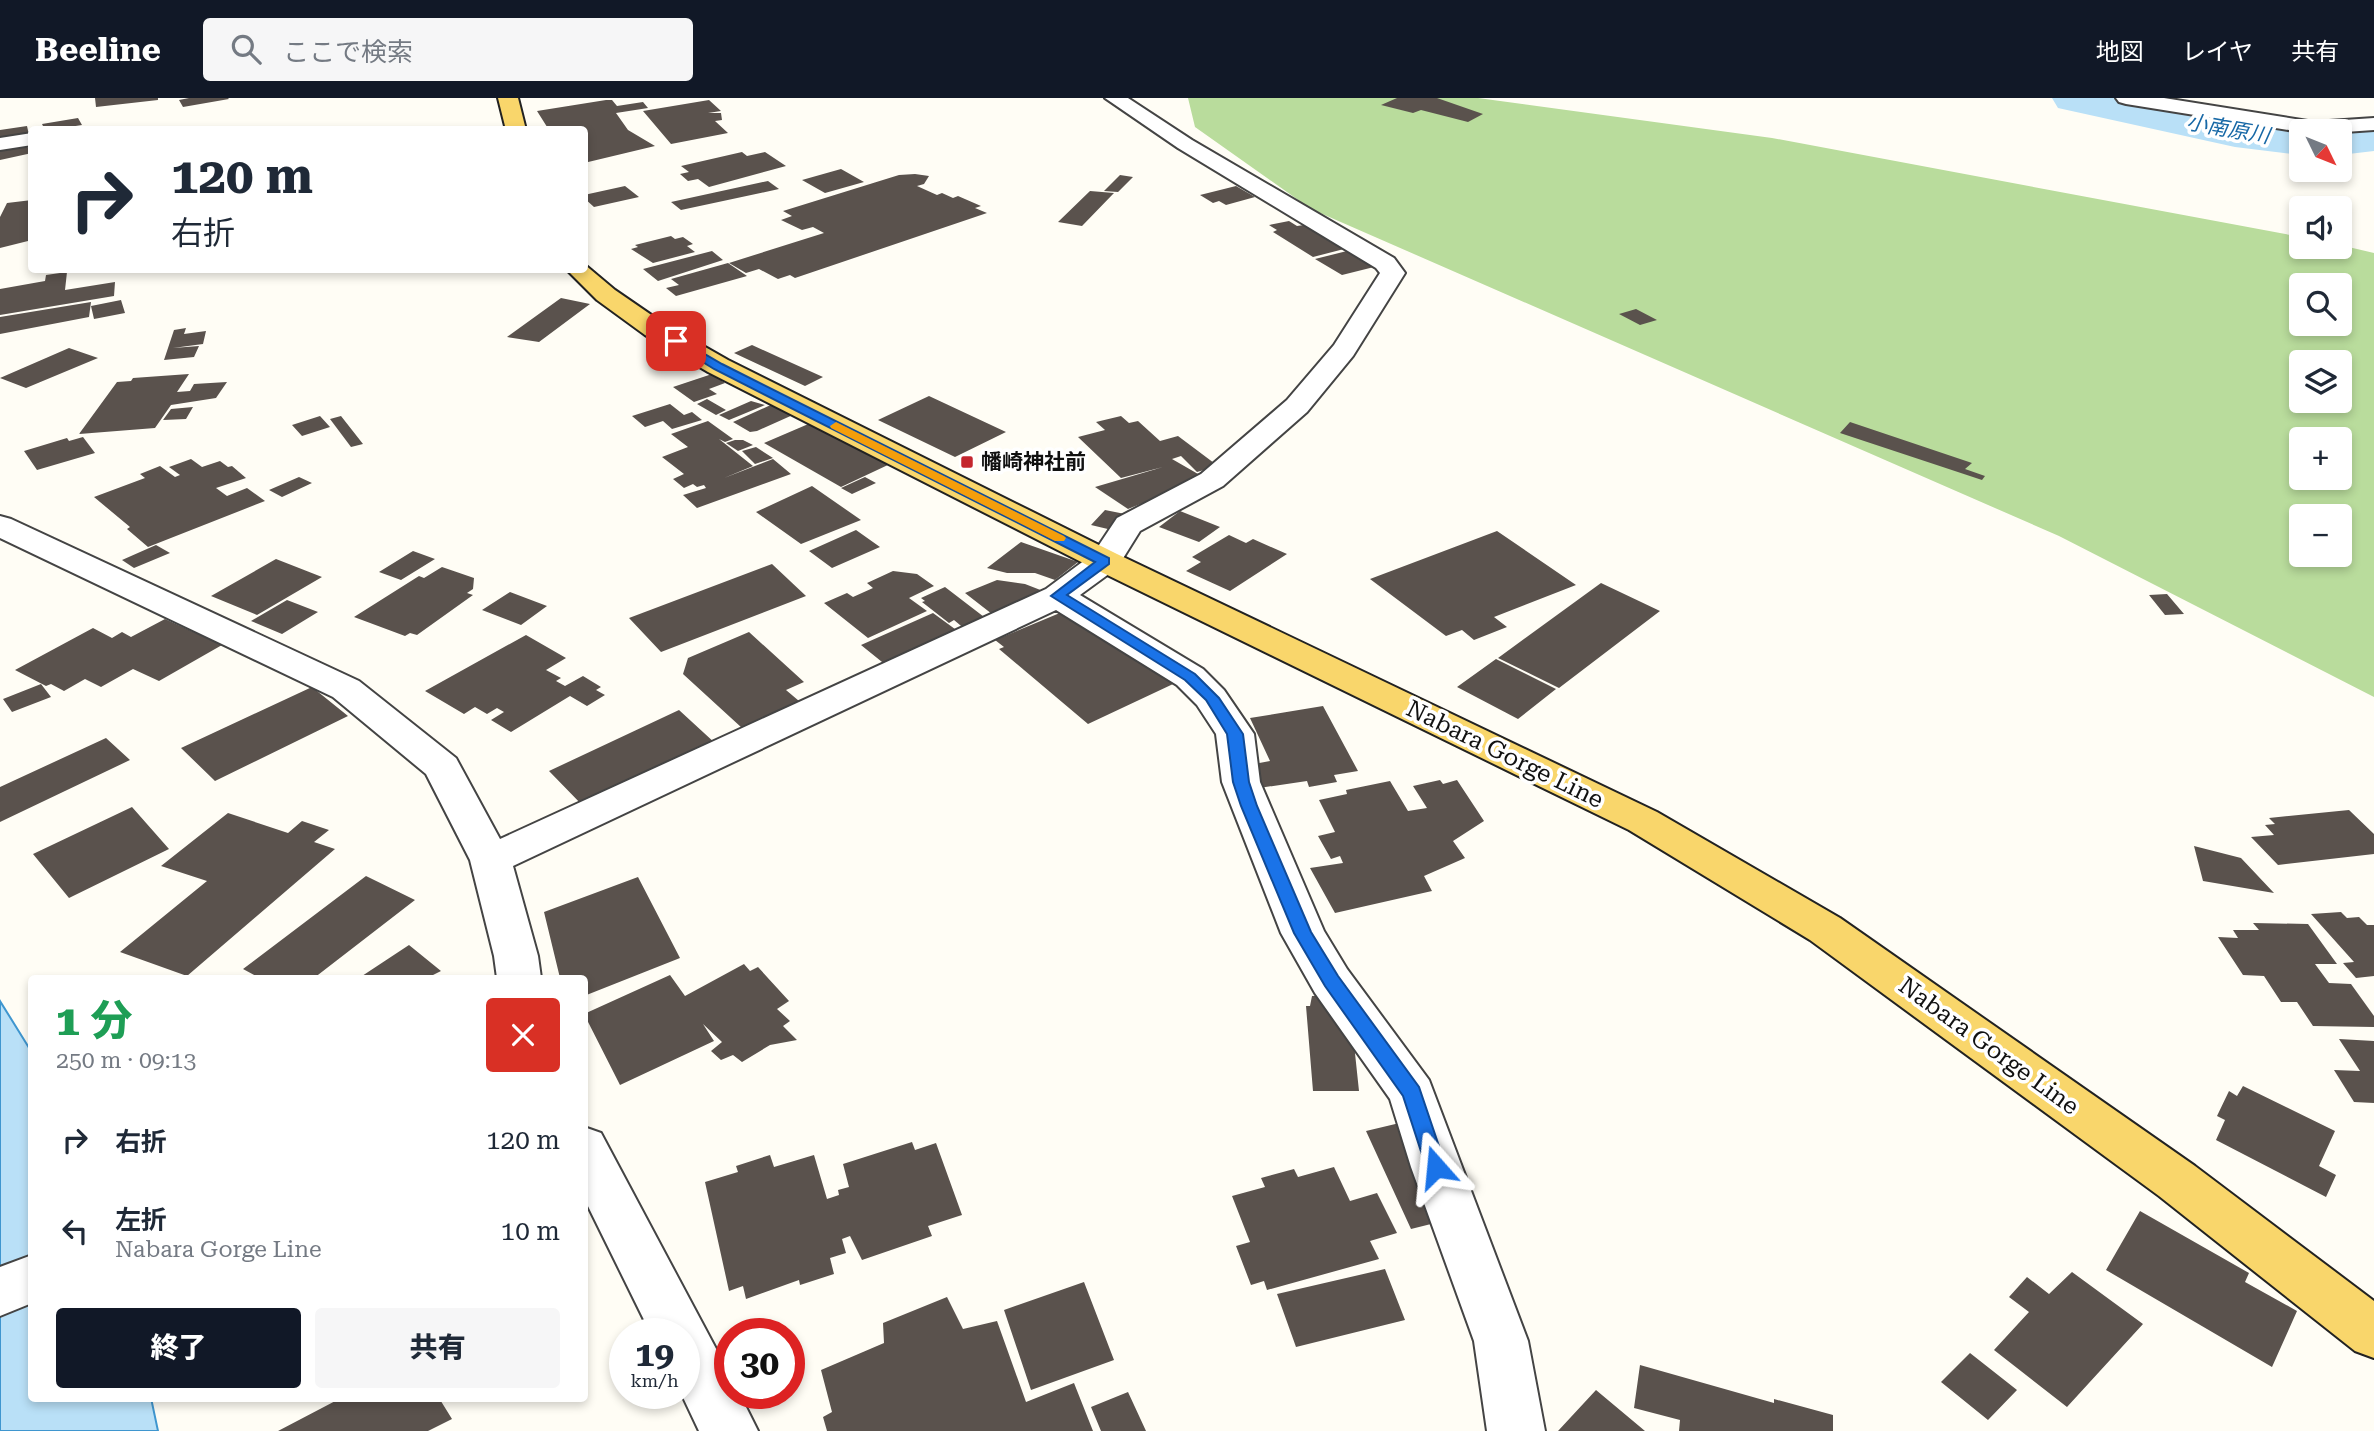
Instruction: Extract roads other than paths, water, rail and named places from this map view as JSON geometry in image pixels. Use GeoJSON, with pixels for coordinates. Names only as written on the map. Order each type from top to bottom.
{"type":"FeatureCollection","features":[{"type":"Feature","properties":{"kind":"main road"},"geometry":{"type":"LineString","coordinates":[[508,98],[515,126]]}},
{"type":"Feature","properties":{"kind":"main road","name":"Nabara Gorge Line"},"geometry":{"type":"LineString","coordinates":[[582,273],[606,295],[645,322],[718,366],[1105,561],[1643,821],[1825,929],[2177,1181],[2374,1333]]}},
{"type":"Feature","properties":{"kind":"street"},"geometry":{"type":"LineString","coordinates":[[491,860],[1058,596],[1105,561],[1128,525],[1212,480],[1297,407],[1344,350],[1393,273],[1385,263],[1185,144],[1115,98]]}},
{"type":"Feature","properties":{"kind":"street"},"geometry":{"type":"LineString","coordinates":[[2126,98],[2289,125]]}},
{"type":"Feature","properties":{"kind":"street"},"geometry":{"type":"LineString","coordinates":[[2352,125],[2374,124]]}},
{"type":"Feature","properties":{"kind":"street"},"geometry":{"type":"LineString","coordinates":[[2352,133],[2374,136]]}},
{"type":"Feature","properties":{"kind":"street"},"geometry":{"type":"LineString","coordinates":[[0,144],[28,140]]}},
{"type":"Feature","properties":{"kind":"street"},"geometry":{"type":"LineString","coordinates":[[0,526],[346,689],[442,767],[491,860],[507,971]]}},
{"type":"Feature","properties":{"kind":"street"},"geometry":{"type":"LineString","coordinates":[[1058,596],[1190,677],[1211,698],[1235,734],[1241,782],[1249,806],[1303,933],[1331,981],[1412,1093],[1436,1167],[1501,1340],[1516,1431]]}},
{"type":"Feature","properties":{"kind":"street"},"geometry":{"type":"LineString","coordinates":[[588,1155],[672,1318]]}},
{"type":"Feature","properties":{"kind":"street"},"geometry":{"type":"LineString","coordinates":[[0,1292],[28,1280]]}},
{"type":"Feature","properties":{"kind":"street"},"geometry":{"type":"LineString","coordinates":[[700,1374],[729,1431]]}},
{"type":"Feature","properties":{"kind":"water"},"geometry":{"type":"Polygon","coordinates":[[[0,1001],[28,1046],[28,1402],[152,1402],[158,1431],[0,1431],[0,1001]]]}},
{"type":"Feature","properties":{"kind":"waterway","name":"小南原川"},"geometry":{"type":"LineString","coordinates":[[2074,98],[2235,133],[2289,140]]}},
{"type":"Feature","properties":{"kind":"waterway","name":"小南原川"},"geometry":{"type":"LineString","coordinates":[[2352,140],[2374,137]]}},
{"type":"Feature","properties":{"kind":"place","name":"幡崎神社前"},"geometry":{"type":"Point","coordinates":[967,462]}}]}
